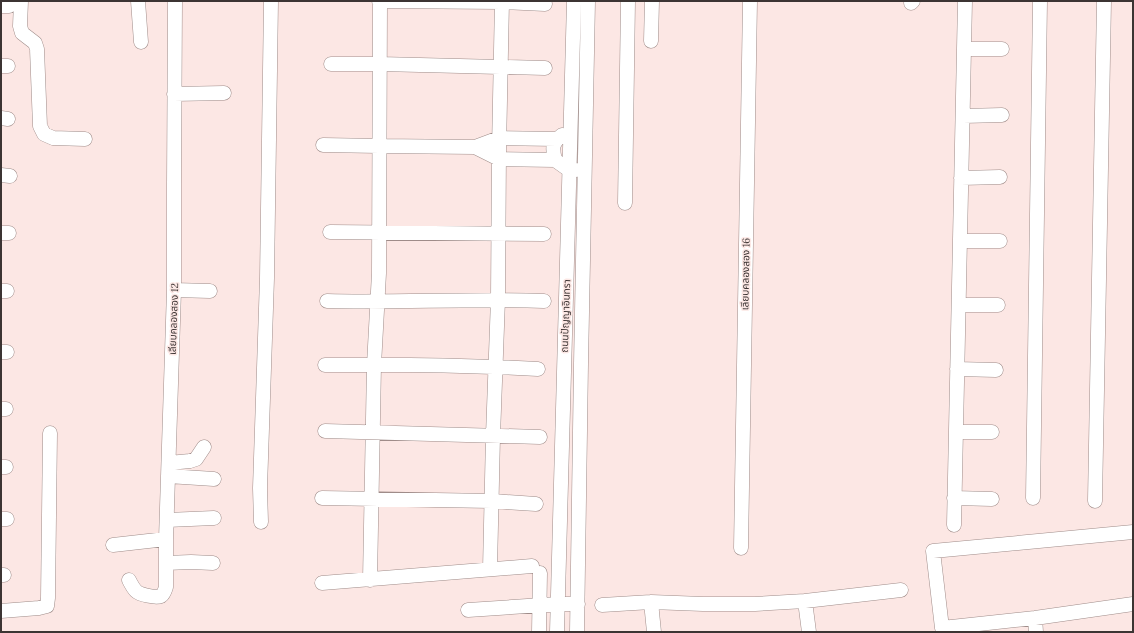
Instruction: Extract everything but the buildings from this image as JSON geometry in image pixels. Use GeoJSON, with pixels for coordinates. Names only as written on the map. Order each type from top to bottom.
{"type":"FeatureCollection","features":[{"type":"Feature","properties":{"kind":"street"},"geometry":{"type":"LineString","coordinates":[[138,1],[141,42]]}},
{"type":"Feature","properties":{"kind":"street","name":"เลียบคลองสอง 12"},"geometry":{"type":"LineString","coordinates":[[129,580],[137,592],[143,595],[162,596],[165,592],[174,290],[175,1]]}},
{"type":"Feature","properties":{"kind":"street"},"geometry":{"type":"LineString","coordinates":[[261,522],[260,488],[267,278],[271,1]]}},
{"type":"Feature","properties":{"kind":"street"},"geometry":{"type":"LineString","coordinates":[[370,580],[374,365],[379,273],[380,1],[502,2],[545,4]]}},
{"type":"Feature","properties":{"kind":"street","name":"ถนนปัญญาอินทรา"},"geometry":{"type":"LineString","coordinates":[[557,632],[574,1]]}},
{"type":"Feature","properties":{"kind":"street","name":"ถนนปัญญาอินทรา"},"geometry":{"type":"LineString","coordinates":[[577,632],[588,1]]}},
{"type":"Feature","properties":{"kind":"street"},"geometry":{"type":"LineString","coordinates":[[624,203],[628,1]]}},
{"type":"Feature","properties":{"kind":"street"},"geometry":{"type":"LineString","coordinates":[[651,41],[652,1]]}},
{"type":"Feature","properties":{"kind":"street","name":"เลียบคลองสอง 16"},"geometry":{"type":"LineString","coordinates":[[741,548],[750,1]]}},
{"type":"Feature","properties":{"kind":"street"},"geometry":{"type":"LineString","coordinates":[[954,525],[965,1]]}},
{"type":"Feature","properties":{"kind":"street"},"geometry":{"type":"LineString","coordinates":[[1033,498],[1040,1]]}},
{"type":"Feature","properties":{"kind":"street"},"geometry":{"type":"LineString","coordinates":[[1096,501],[1104,1]]}},
{"type":"Feature","properties":{"kind":"street"},"geometry":{"type":"LineString","coordinates":[[490,569],[498,299],[502,2]]}},
{"type":"Feature","properties":{"kind":"street"},"geometry":{"type":"LineString","coordinates":[[10,4],[22,33],[35,43],[37,49],[40,126],[44,134],[53,138],[86,139]]}},
{"type":"Feature","properties":{"kind":"street"},"geometry":{"type":"LineString","coordinates":[[964,49],[1002,49]]}},
{"type":"Feature","properties":{"kind":"street"},"geometry":{"type":"LineString","coordinates":[[331,64],[545,68]]}},
{"type":"Feature","properties":{"kind":"street"},"geometry":{"type":"LineString","coordinates":[[174,94],[224,93]]}},
{"type":"Feature","properties":{"kind":"street"},"geometry":{"type":"LineString","coordinates":[[963,116],[1002,115]]}},
{"type":"Feature","properties":{"kind":"street"},"geometry":{"type":"LineString","coordinates":[[555,160],[552,149],[556,139],[570,129],[586,130]]}},
{"type":"Feature","properties":{"kind":"street"},"geometry":{"type":"LineString","coordinates":[[323,145],[476,147],[499,138],[556,139]]}},
{"type":"Feature","properties":{"kind":"street"},"geometry":{"type":"LineString","coordinates":[[476,147],[499,159],[555,160],[569,170],[585,170]]}},
{"type":"Feature","properties":{"kind":"street"},"geometry":{"type":"LineString","coordinates":[[961,178],[1000,178]]}},
{"type":"Feature","properties":{"kind":"street"},"geometry":{"type":"LineString","coordinates":[[330,232],[544,234]]}},
{"type":"Feature","properties":{"kind":"street"},"geometry":{"type":"LineString","coordinates":[[960,241],[1000,241]]}},
{"type":"Feature","properties":{"kind":"street"},"geometry":{"type":"LineString","coordinates":[[174,290],[210,291]]}},
{"type":"Feature","properties":{"kind":"street"},"geometry":{"type":"LineString","coordinates":[[327,301],[377,302],[498,299],[544,301]]}},
{"type":"Feature","properties":{"kind":"street"},"geometry":{"type":"LineString","coordinates":[[959,305],[998,305]]}},
{"type":"Feature","properties":{"kind":"street"},"geometry":{"type":"LineString","coordinates":[[325,365],[496,367],[538,369]]}},
{"type":"Feature","properties":{"kind":"street"},"geometry":{"type":"LineString","coordinates":[[957,368],[996,370]]}},
{"type":"Feature","properties":{"kind":"street"},"geometry":{"type":"LineString","coordinates":[[325,431],[540,436]]}},
{"type":"Feature","properties":{"kind":"street"},"geometry":{"type":"LineString","coordinates":[[956,432],[992,432]]}},
{"type":"Feature","properties":{"kind":"street"},"geometry":{"type":"LineString","coordinates":[[1,612],[47,606],[50,433]]}},
{"type":"Feature","properties":{"kind":"street"},"geometry":{"type":"LineString","coordinates":[[168,469],[196,459],[204,447]]}},
{"type":"Feature","properties":{"kind":"street"},"geometry":{"type":"LineString","coordinates":[[168,469],[214,479]]}},
{"type":"Feature","properties":{"kind":"street"},"geometry":{"type":"LineString","coordinates":[[322,498],[491,501],[536,504]]}},
{"type":"Feature","properties":{"kind":"street"},"geometry":{"type":"LineString","coordinates":[[954,498],[992,499]]}},
{"type":"Feature","properties":{"kind":"street"},"geometry":{"type":"LineString","coordinates":[[167,520],[214,518]]}},
{"type":"Feature","properties":{"kind":"street"},"geometry":{"type":"LineString","coordinates":[[1133,532],[933,551],[942,628],[1036,625],[1133,604]]}},
{"type":"Feature","properties":{"kind":"street"},"geometry":{"type":"LineString","coordinates":[[112,545],[166,539]]}},
{"type":"Feature","properties":{"kind":"street"},"geometry":{"type":"LineString","coordinates":[[166,563],[213,563]]}},
{"type":"Feature","properties":{"kind":"street"},"geometry":{"type":"LineString","coordinates":[[322,583],[490,569],[536,569],[539,605],[539,632]]}},
{"type":"Feature","properties":{"kind":"street"},"geometry":{"type":"LineString","coordinates":[[602,605],[651,602],[755,604],[805,601],[901,590]]}},
{"type":"Feature","properties":{"kind":"street"},"geometry":{"type":"LineString","coordinates":[[805,601],[809,632]]}},
{"type":"Feature","properties":{"kind":"street"},"geometry":{"type":"LineString","coordinates":[[651,602],[654,632]]}},
{"type":"Feature","properties":{"kind":"street"},"geometry":{"type":"LineString","coordinates":[[468,610],[578,604]]}}]}
